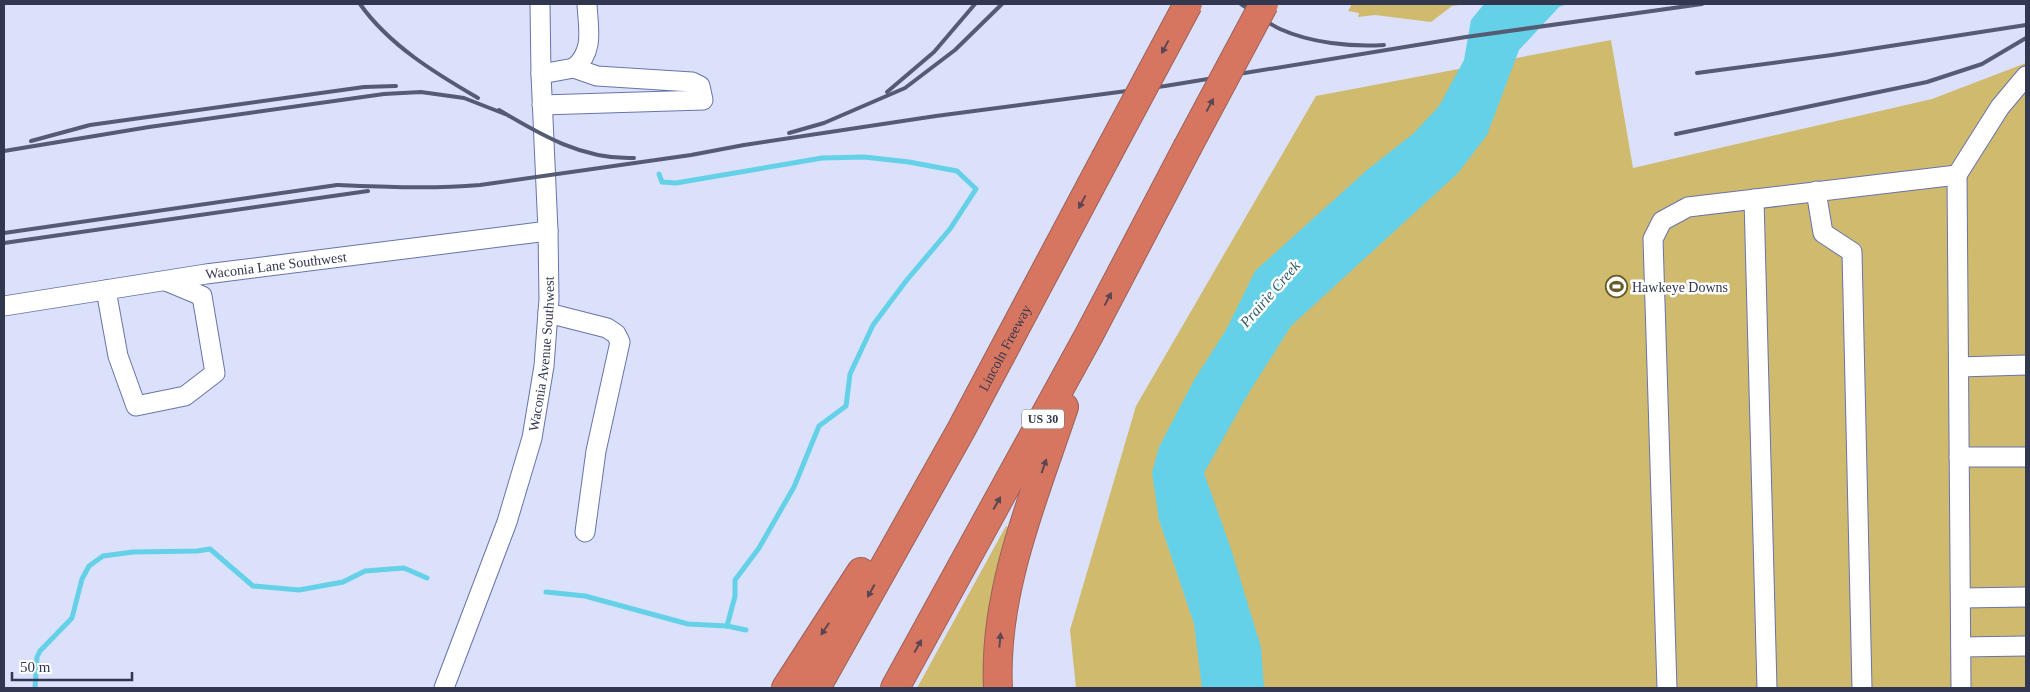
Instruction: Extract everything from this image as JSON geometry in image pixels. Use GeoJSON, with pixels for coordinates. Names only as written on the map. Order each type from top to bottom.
{"type":"FeatureCollection","features":[{"type":"Feature","properties":{"kind":"highway","name":"Lincoln Freeway"},"geometry":{"type":"LineString","coordinates":[[816,688],[961,430],[1188,4]]}},
{"type":"Feature","properties":{"kind":"highway","name":"US 30"},"geometry":{"type":"LineString","coordinates":[[895,688],[1090,334],[1264,4]]}},
{"type":"Feature","properties":{"kind":"highway"},"geometry":{"type":"LineString","coordinates":[[998,688],[997,675],[1004,607],[1020,536],[1090,334]]}},
{"type":"Feature","properties":{"kind":"highway"},"geometry":{"type":"LineString","coordinates":[[786,688],[930,462],[961,430]]}},
{"type":"Feature","properties":{"kind":"street","name":"Waconia Avenue Southwest"},"geometry":{"type":"LineString","coordinates":[[444,688],[507,522],[532,438],[544,366],[548,313],[548,230],[540,74],[540,4]]}},
{"type":"Feature","properties":{"kind":"street"},"geometry":{"type":"LineString","coordinates":[[574,68],[581,62],[590,37],[587,4]]}},
{"type":"Feature","properties":{"kind":"street"},"geometry":{"type":"LineString","coordinates":[[540,74],[574,68],[597,76],[692,82],[700,86],[703,100],[542,105]]}},
{"type":"Feature","properties":{"kind":"street"},"geometry":{"type":"LineString","coordinates":[[1961,688],[1957,175],[1995,114],[2023,87]]}},
{"type":"Feature","properties":{"kind":"street"},"geometry":{"type":"LineString","coordinates":[[1667,688],[1653,238],[1662,222],[1688,207],[1957,175]]}},
{"type":"Feature","properties":{"kind":"street"},"geometry":{"type":"LineString","coordinates":[[1816,191],[1823,233],[1852,252],[1862,688]]}},
{"type":"Feature","properties":{"kind":"street"},"geometry":{"type":"LineString","coordinates":[[1754,199],[1767,688]]}},
{"type":"Feature","properties":{"kind":"street","name":"Waconia Lane Southwest"},"geometry":{"type":"LineString","coordinates":[[4,306],[164,281],[548,230]]}},
{"type":"Feature","properties":{"kind":"street"},"geometry":{"type":"LineString","coordinates":[[106,290],[118,356],[136,406],[185,396],[215,373],[202,296],[164,281]]}},
{"type":"Feature","properties":{"kind":"street"},"geometry":{"type":"LineString","coordinates":[[548,313],[606,328],[616,334],[620,342],[596,451],[586,532]]}},
{"type":"Feature","properties":{"kind":"street"},"geometry":{"type":"LineString","coordinates":[[1958,367],[2026,366]]}},
{"type":"Feature","properties":{"kind":"street"},"geometry":{"type":"LineString","coordinates":[[1959,457],[2026,457]]}},
{"type":"Feature","properties":{"kind":"street"},"geometry":{"type":"LineString","coordinates":[[1961,598],[2026,597]]}},
{"type":"Feature","properties":{"kind":"street"},"geometry":{"type":"LineString","coordinates":[[1961,647],[2026,646]]}},
{"type":"Feature","properties":{"kind":"shaded area"},"geometry":{"type":"Polygon","coordinates":[[[1352,4],[1467,4],[1452,6],[1431,22],[1375,15],[1358,17],[1359,13],[1348,11],[1352,4]]]}},
{"type":"Feature","properties":{"kind":"shaded area","name":"Hawkeye Downs"},"geometry":{"type":"Polygon","coordinates":[[[1611,40],[1633,168],[1932,99],[2026,63],[2026,688],[1076,688],[1070,630],[1136,406],[1316,96],[1611,40]]]}},
{"type":"Feature","properties":{"kind":"shaded area"},"geometry":{"type":"Polygon","coordinates":[[[1006,526],[1008,527],[1003,550],[985,688],[917,688],[1006,526]]]}},
{"type":"Feature","properties":{"kind":"water","name":"Prairie Creek"},"geometry":{"type":"Polygon","coordinates":[[[1484,4],[1568,4],[1559,7],[1519,50],[1487,135],[1458,173],[1291,326],[1248,394],[1204,473],[1231,549],[1261,647],[1264,688],[1202,688],[1194,624],[1159,520],[1152,473],[1159,447],[1194,380],[1226,330],[1255,271],[1367,170],[1414,133],[1439,106],[1464,60],[1471,20],[1484,4]]]}},
{"type":"Feature","properties":{"kind":"waterway"},"geometry":{"type":"LineString","coordinates":[[659,174],[662,182],[676,183],[822,158],[864,157],[909,162],[957,171],[976,189],[950,229],[906,281],[873,325],[850,374],[846,406],[819,426],[794,487],[759,548],[735,580],[735,596],[727,626]]}},
{"type":"Feature","properties":{"kind":"waterway"},"geometry":{"type":"LineString","coordinates":[[35,688],[37,657],[40,651],[72,618],[82,579],[89,566],[103,556],[133,552],[210,549],[253,586],[299,590],[343,582],[365,571],[404,568],[427,578]]}},
{"type":"Feature","properties":{"kind":"waterway"},"geometry":{"type":"LineString","coordinates":[[546,592],[585,596],[688,624],[727,626],[746,630]]}},
{"type":"Feature","properties":{"kind":"railway"},"geometry":{"type":"LineString","coordinates":[[360,4],[385,32],[414,57],[478,98]]}},
{"type":"Feature","properties":{"kind":"railway"},"geometry":{"type":"LineString","coordinates":[[887,92],[934,52],[975,4]]}},
{"type":"Feature","properties":{"kind":"railway"},"geometry":{"type":"LineString","coordinates":[[789,133],[824,123],[905,88],[955,50],[1002,4]]}},
{"type":"Feature","properties":{"kind":"railway"},"geometry":{"type":"LineString","coordinates":[[1241,4],[1275,27],[1305,38],[1345,45],[1384,45]]}},
{"type":"Feature","properties":{"kind":"railway"},"geometry":{"type":"LineString","coordinates":[[4,233],[337,185],[391,187],[480,185],[691,155],[744,145],[936,116],[1165,86],[1466,37],[1702,4]]}},
{"type":"Feature","properties":{"kind":"railway"},"geometry":{"type":"LineString","coordinates":[[1697,73],[1832,55],[2026,25]]}},
{"type":"Feature","properties":{"kind":"railway"},"geometry":{"type":"LineString","coordinates":[[1676,134],[1927,82],[1982,64],[2026,38]]}},
{"type":"Feature","properties":{"kind":"railway"},"geometry":{"type":"LineString","coordinates":[[31,141],[90,125],[364,87],[396,86]]}},
{"type":"Feature","properties":{"kind":"railway"},"geometry":{"type":"LineString","coordinates":[[4,151],[149,127],[384,94],[421,92],[464,98],[505,114]]}},
{"type":"Feature","properties":{"kind":"railway"},"geometry":{"type":"LineString","coordinates":[[499,110],[563,144],[597,155],[615,158],[634,158]]}},
{"type":"Feature","properties":{"kind":"railway"},"geometry":{"type":"LineString","coordinates":[[4,243],[368,191]]}},
{"type":"Feature","properties":{"kind":"place","name":"Hawkeye Downs"},"geometry":{"type":"Point","coordinates":[1616,287]}}]}
